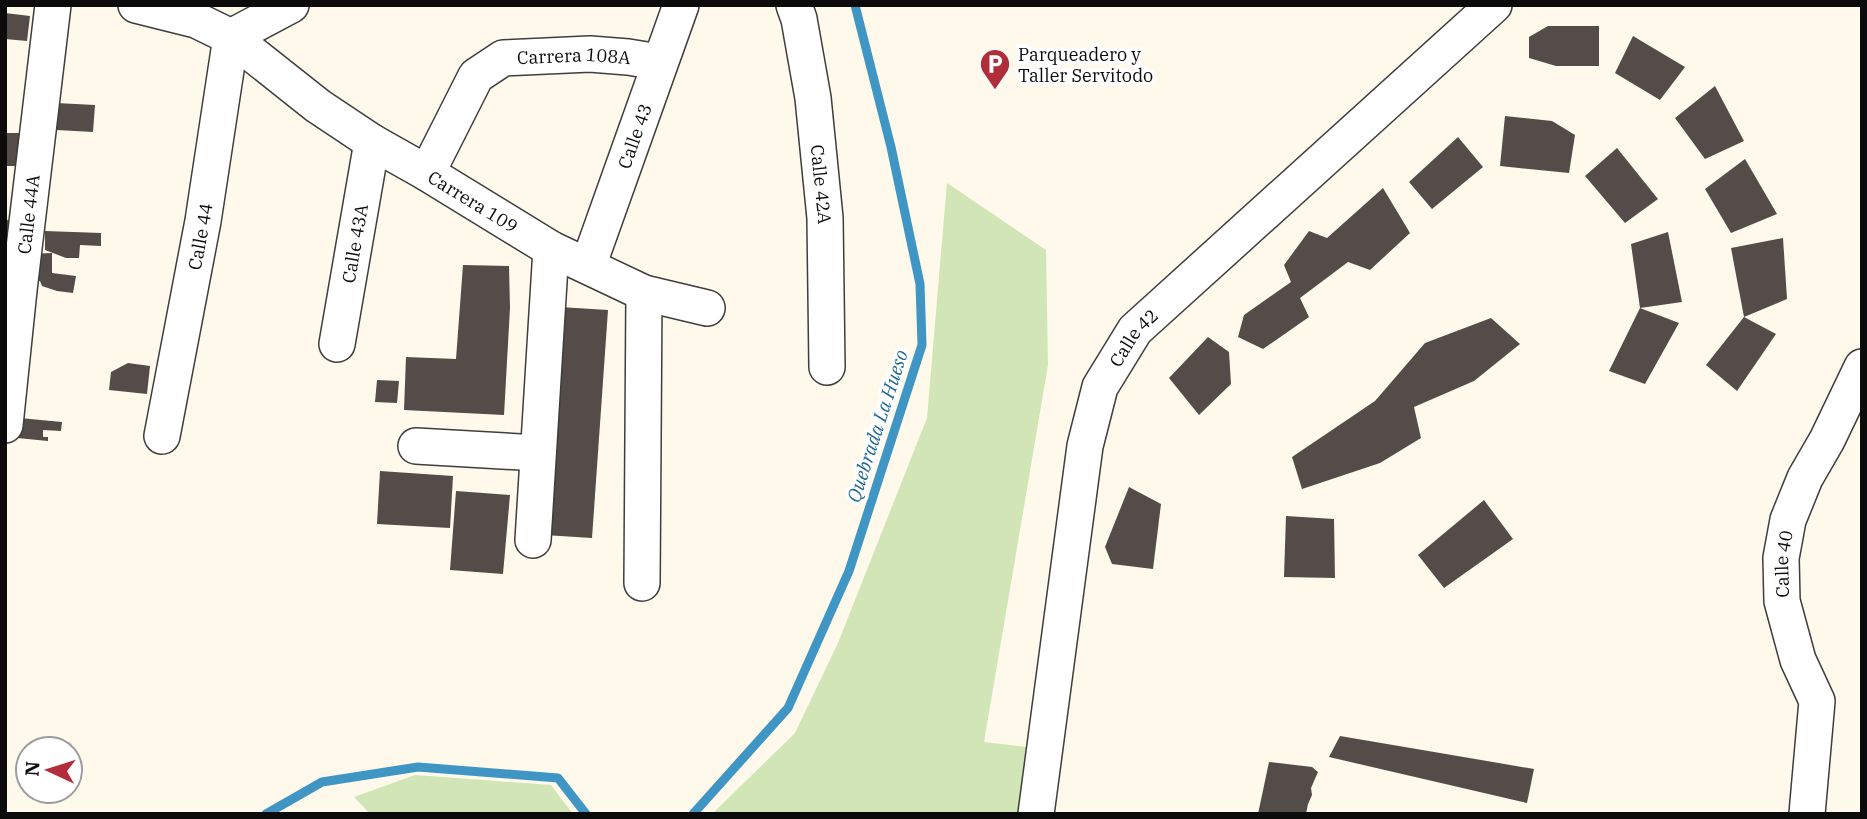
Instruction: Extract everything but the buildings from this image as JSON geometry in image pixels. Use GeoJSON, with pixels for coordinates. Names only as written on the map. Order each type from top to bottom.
{"type":"FeatureCollection","features":[{"type":"Feature","properties":{"kind":"street","name":"Calle 44A"},"geometry":{"type":"LineString","coordinates":[[5,425],[54,5]]}},
{"type":"Feature","properties":{"kind":"street","name":"Carrera 109"},"geometry":{"type":"LineString","coordinates":[[136,5],[196,20],[231,37],[318,106],[372,142],[551,249],[644,293],[707,308]]}},
{"type":"Feature","properties":{"kind":"street"},"geometry":{"type":"LineString","coordinates":[[231,37],[291,5]]}},
{"type":"Feature","properties":{"kind":"street","name":"Calle 43"},"geometry":{"type":"LineString","coordinates":[[587,266],[681,5]]}},
{"type":"Feature","properties":{"kind":"street","name":"Calle 42A"},"geometry":{"type":"LineString","coordinates":[[794,5],[813,98],[822,192],[827,285],[827,367]]}},
{"type":"Feature","properties":{"kind":"street","name":"Calle 42"},"geometry":{"type":"LineString","coordinates":[[1034,809],[1067,590],[1085,446],[1100,387],[1135,330],[1494,5]]}},
{"type":"Feature","properties":{"kind":"street","name":"Calle 44"},"geometry":{"type":"LineString","coordinates":[[162,436],[203,221],[231,37]]}},
{"type":"Feature","properties":{"kind":"street","name":"Carrera 108A"},"geometry":{"type":"LineString","coordinates":[[427,173],[476,76],[503,58],[590,54],[659,62]]}},
{"type":"Feature","properties":{"kind":"street","name":"Calle 43A"},"geometry":{"type":"LineString","coordinates":[[337,344],[372,142]]}},
{"type":"Feature","properties":{"kind":"street"},"geometry":{"type":"LineString","coordinates":[[533,540],[551,249]]}},
{"type":"Feature","properties":{"kind":"street"},"geometry":{"type":"LineString","coordinates":[[642,583],[644,293]]}},
{"type":"Feature","properties":{"kind":"street","name":"Calle 40"},"geometry":{"type":"LineString","coordinates":[[1806,810],[1817,701],[1798,660],[1782,601],[1781,558],[1788,520],[1805,478],[1827,440],[1862,367]]}},
{"type":"Feature","properties":{"kind":"street"},"geometry":{"type":"LineString","coordinates":[[416,446],[538,453]]}},
{"type":"Feature","properties":{"kind":"green space"},"geometry":{"type":"Polygon","coordinates":[[[947,183],[1046,250],[1048,365],[984,742],[1027,747],[1020,814],[712,814],[795,733],[838,643],[927,418],[947,183]]]}},
{"type":"Feature","properties":{"kind":"green space"},"geometry":{"type":"Polygon","coordinates":[[[415,775],[551,785],[573,814],[370,814],[354,797],[415,775]]]}},
{"type":"Feature","properties":{"kind":"waterway","name":"Quebrada La Hueso"},"geometry":{"type":"LineString","coordinates":[[693,814],[788,708],[849,571],[922,345],[920,284],[891,147],[855,5]]}},
{"type":"Feature","properties":{"kind":"waterway"},"geometry":{"type":"LineString","coordinates":[[266,814],[322,782],[418,767],[558,778],[586,814]]}},
{"type":"Feature","properties":{"kind":"place","name":"Parqueadero y Taller Servitodo"},"geometry":{"type":"Point","coordinates":[995,91]}}]}
